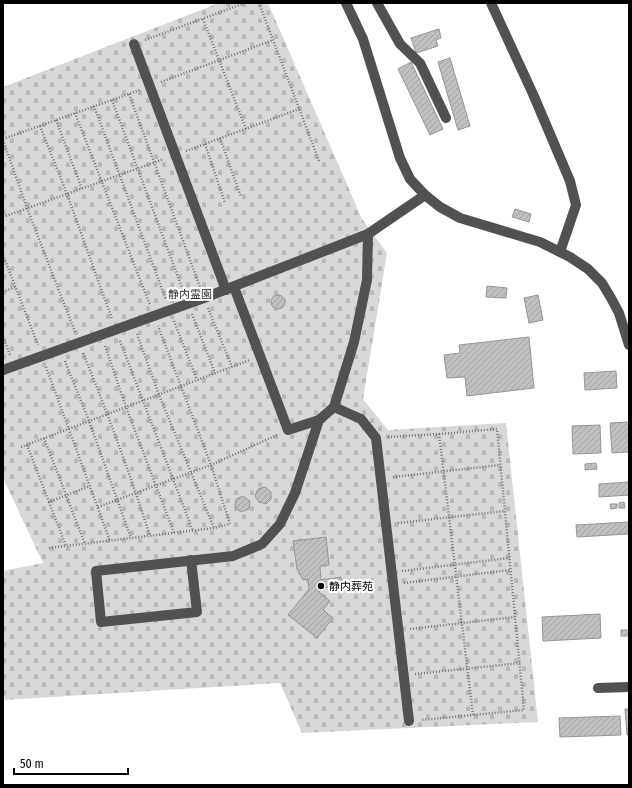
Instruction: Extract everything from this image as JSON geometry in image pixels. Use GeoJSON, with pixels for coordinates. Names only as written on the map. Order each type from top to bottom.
{"type":"FeatureCollection","features":[{"type":"Feature","properties":{"kind":"street"},"geometry":{"type":"LineString","coordinates":[[346,3],[363,39],[400,158],[410,179],[425,195],[440,207],[460,218],[540,242],[570,257],[588,269],[602,283],[619,313],[629,345]]}},
{"type":"Feature","properties":{"kind":"street"},"geometry":{"type":"LineString","coordinates":[[377,3],[400,44],[420,63],[446,118]]}},
{"type":"Feature","properties":{"kind":"street"},"geometry":{"type":"LineString","coordinates":[[491,3],[533,94],[570,180],[576,206],[560,252]]}},
{"type":"Feature","properties":{"kind":"street"},"geometry":{"type":"LineString","coordinates":[[134,44],[175,155],[230,289],[260,356],[288,430],[319,420],[334,408],[354,342],[367,280],[368,234]]}},
{"type":"Feature","properties":{"kind":"street"},"geometry":{"type":"LineString","coordinates":[[3,370],[230,289],[368,234],[425,195]]}},
{"type":"Feature","properties":{"kind":"street"},"geometry":{"type":"LineString","coordinates":[[334,408],[361,419],[376,438],[409,721]]}},
{"type":"Feature","properties":{"kind":"street"},"geometry":{"type":"LineString","coordinates":[[191,560],[197,612],[101,622],[96,570],[191,560],[233,556],[262,544],[280,524],[295,493],[319,420]]}},
{"type":"Feature","properties":{"kind":"street"},"geometry":{"type":"LineString","coordinates":[[598,688],[629,687]]}},
{"type":"Feature","properties":{"kind":"path"},"geometry":{"type":"LineString","coordinates":[[134,44],[245,3]]}},
{"type":"Feature","properties":{"kind":"path"},"geometry":{"type":"LineString","coordinates":[[259,3],[319,161]]}},
{"type":"Feature","properties":{"kind":"path"},"geometry":{"type":"LineString","coordinates":[[203,19],[246,129]]}},
{"type":"Feature","properties":{"kind":"path"},"geometry":{"type":"LineString","coordinates":[[130,94],[204,298],[232,367]]}},
{"type":"Feature","properties":{"kind":"path"},"geometry":{"type":"LineString","coordinates":[[112,100],[215,374]]}},
{"type":"Feature","properties":{"kind":"path"},"geometry":{"type":"LineString","coordinates":[[94,106],[197,380]]}},
{"type":"Feature","properties":{"kind":"path"},"geometry":{"type":"LineString","coordinates":[[3,217],[299,110]]}},
{"type":"Feature","properties":{"kind":"path"},"geometry":{"type":"LineString","coordinates":[[49,548],[193,531],[230,524],[211,465],[155,316],[75,113]]}},
{"type":"Feature","properties":{"kind":"path"},"geometry":{"type":"LineString","coordinates":[[56,120],[82,189]]}},
{"type":"Feature","properties":{"kind":"path"},"geometry":{"type":"LineString","coordinates":[[40,126],[193,531]]}},
{"type":"Feature","properties":{"kind":"path"},"geometry":{"type":"LineString","coordinates":[[220,138],[241,197]]}},
{"type":"Feature","properties":{"kind":"path"},"geometry":{"type":"LineString","coordinates":[[3,140],[27,208],[108,414],[150,536]]}},
{"type":"Feature","properties":{"kind":"path"},"geometry":{"type":"LineString","coordinates":[[205,144],[224,203]]}},
{"type":"Feature","properties":{"kind":"path"},"geometry":{"type":"LineString","coordinates":[[3,255],[110,541]]}},
{"type":"Feature","properties":{"kind":"path"},"geometry":{"type":"LineString","coordinates":[[3,292],[15,287]]}},
{"type":"Feature","properties":{"kind":"path"},"geometry":{"type":"LineString","coordinates":[[134,324],[159,395],[214,528]]}},
{"type":"Feature","properties":{"kind":"path"},"geometry":{"type":"LineString","coordinates":[[101,336],[126,407],[174,533]]}},
{"type":"Feature","properties":{"kind":"path"},"geometry":{"type":"LineString","coordinates":[[3,337],[14,366]]}},
{"type":"Feature","properties":{"kind":"path"},"geometry":{"type":"LineString","coordinates":[[61,350],[89,421],[131,538]]}},
{"type":"Feature","properties":{"kind":"path"},"geometry":{"type":"LineString","coordinates":[[21,447],[260,356]]}},
{"type":"Feature","properties":{"kind":"path"},"geometry":{"type":"LineString","coordinates":[[376,438],[497,429],[524,710],[409,721]]}},
{"type":"Feature","properties":{"kind":"path"},"geometry":{"type":"LineString","coordinates":[[98,507],[211,465],[288,430]]}},
{"type":"Feature","properties":{"kind":"path"},"geometry":{"type":"LineString","coordinates":[[439,434],[472,715]]}},
{"type":"Feature","properties":{"kind":"path"},"geometry":{"type":"LineString","coordinates":[[44,438],[85,544]]}},
{"type":"Feature","properties":{"kind":"path"},"geometry":{"type":"LineString","coordinates":[[27,445],[66,546]]}},
{"type":"Feature","properties":{"kind":"path"},"geometry":{"type":"LineString","coordinates":[[380,478],[500,465]]}},
{"type":"Feature","properties":{"kind":"path"},"geometry":{"type":"LineString","coordinates":[[49,502],[90,486]]}},
{"type":"Feature","properties":{"kind":"path"},"geometry":{"type":"LineString","coordinates":[[386,525],[504,511]]}},
{"type":"Feature","properties":{"kind":"path"},"geometry":{"type":"LineString","coordinates":[[391,572],[509,558]]}},
{"type":"Feature","properties":{"kind":"path"},"geometry":{"type":"LineString","coordinates":[[393,585],[510,570]]}},
{"type":"Feature","properties":{"kind":"path"},"geometry":{"type":"LineString","coordinates":[[398,630],[515,617]]}},
{"type":"Feature","properties":{"kind":"path"},"geometry":{"type":"LineString","coordinates":[[404,676],[520,663]]}},
{"type":"Feature","properties":{"kind":"green space","name":"静内霊園"},"geometry":{"type":"Polygon","coordinates":[[[219,3],[268,3],[362,219],[387,253],[363,399],[388,430],[506,423],[538,722],[302,733],[280,683],[3,700],[3,571],[43,563],[3,478],[3,87],[219,3]]]}},
{"type":"Feature","properties":{"kind":"building"},"geometry":{"type":"Polygon","coordinates":[[[439,29],[441,38],[436,40],[438,46],[416,53],[411,38],[439,29]]]}},
{"type":"Feature","properties":{"kind":"building"},"geometry":{"type":"Polygon","coordinates":[[[450,58],[470,126],[458,130],[438,62],[450,58]]]}},
{"type":"Feature","properties":{"kind":"building"},"geometry":{"type":"Polygon","coordinates":[[[411,62],[443,129],[430,135],[398,69],[411,62]]]}},
{"type":"Feature","properties":{"kind":"building"},"geometry":{"type":"Polygon","coordinates":[[[515,209],[531,214],[529,222],[512,217],[515,209]]]}},
{"type":"Feature","properties":{"kind":"building"},"geometry":{"type":"Polygon","coordinates":[[[487,286],[507,288],[506,298],[486,297],[487,286]]]}},
{"type":"Feature","properties":{"kind":"building"},"geometry":{"type":"Polygon","coordinates":[[[275,295],[281,295],[285,299],[285,305],[281,309],[275,309],[271,305],[271,299],[275,295]]]}},
{"type":"Feature","properties":{"kind":"building"},"geometry":{"type":"Polygon","coordinates":[[[538,295],[543,320],[529,323],[524,298],[538,295]]]}},
{"type":"Feature","properties":{"kind":"building"},"geometry":{"type":"Polygon","coordinates":[[[529,337],[534,388],[467,396],[465,377],[447,378],[444,355],[460,353],[459,345],[529,337]]]}},
{"type":"Feature","properties":{"kind":"building"},"geometry":{"type":"Polygon","coordinates":[[[616,371],[617,388],[585,390],[584,373],[616,371]]]}},
{"type":"Feature","properties":{"kind":"building"},"geometry":{"type":"Polygon","coordinates":[[[629,422],[629,452],[612,453],[610,423],[629,422]]]}},
{"type":"Feature","properties":{"kind":"building"},"geometry":{"type":"Polygon","coordinates":[[[600,425],[601,453],[573,454],[572,426],[600,425]]]}},
{"type":"Feature","properties":{"kind":"building"},"geometry":{"type":"Polygon","coordinates":[[[596,463],[597,469],[585,470],[585,464],[596,463]]]}},
{"type":"Feature","properties":{"kind":"building"},"geometry":{"type":"Polygon","coordinates":[[[629,482],[629,495],[599,497],[599,484],[629,482]]]}},
{"type":"Feature","properties":{"kind":"building"},"geometry":{"type":"Polygon","coordinates":[[[265,487],[271,492],[271,499],[266,504],[259,502],[255,496],[258,489],[265,487]]]}},
{"type":"Feature","properties":{"kind":"building"},"geometry":{"type":"Polygon","coordinates":[[[243,496],[250,501],[249,509],[241,512],[235,507],[236,499],[243,496]]]}},
{"type":"Feature","properties":{"kind":"building"},"geometry":{"type":"Polygon","coordinates":[[[624,502],[625,508],[619,508],[619,503],[624,502]]]}},
{"type":"Feature","properties":{"kind":"building"},"geometry":{"type":"Polygon","coordinates":[[[610,504],[617,504],[617,508],[611,509],[610,504]]]}},
{"type":"Feature","properties":{"kind":"building"},"geometry":{"type":"Polygon","coordinates":[[[629,522],[629,534],[577,537],[576,525],[629,522]]]}},
{"type":"Feature","properties":{"kind":"building","name":"静内葬苑"},"geometry":{"type":"Polygon","coordinates":[[[326,537],[329,565],[320,566],[321,580],[341,577],[342,585],[323,588],[319,592],[330,601],[323,610],[333,618],[317,638],[288,615],[309,589],[308,579],[303,580],[297,569],[293,541],[326,537]]]}},
{"type":"Feature","properties":{"kind":"building"},"geometry":{"type":"Polygon","coordinates":[[[600,614],[601,638],[543,641],[542,617],[600,614]]]}},
{"type":"Feature","properties":{"kind":"building"},"geometry":{"type":"Polygon","coordinates":[[[621,630],[629,630],[629,636],[621,636],[621,630]]]}},
{"type":"Feature","properties":{"kind":"building"},"geometry":{"type":"Polygon","coordinates":[[[625,709],[629,709],[629,735],[627,735],[625,709]]]}},
{"type":"Feature","properties":{"kind":"building"},"geometry":{"type":"Polygon","coordinates":[[[620,716],[621,735],[560,737],[559,718],[620,716]]]}},
{"type":"Feature","properties":{"kind":"place","name":"静内葬苑"},"geometry":{"type":"Point","coordinates":[321,586]}}]}
